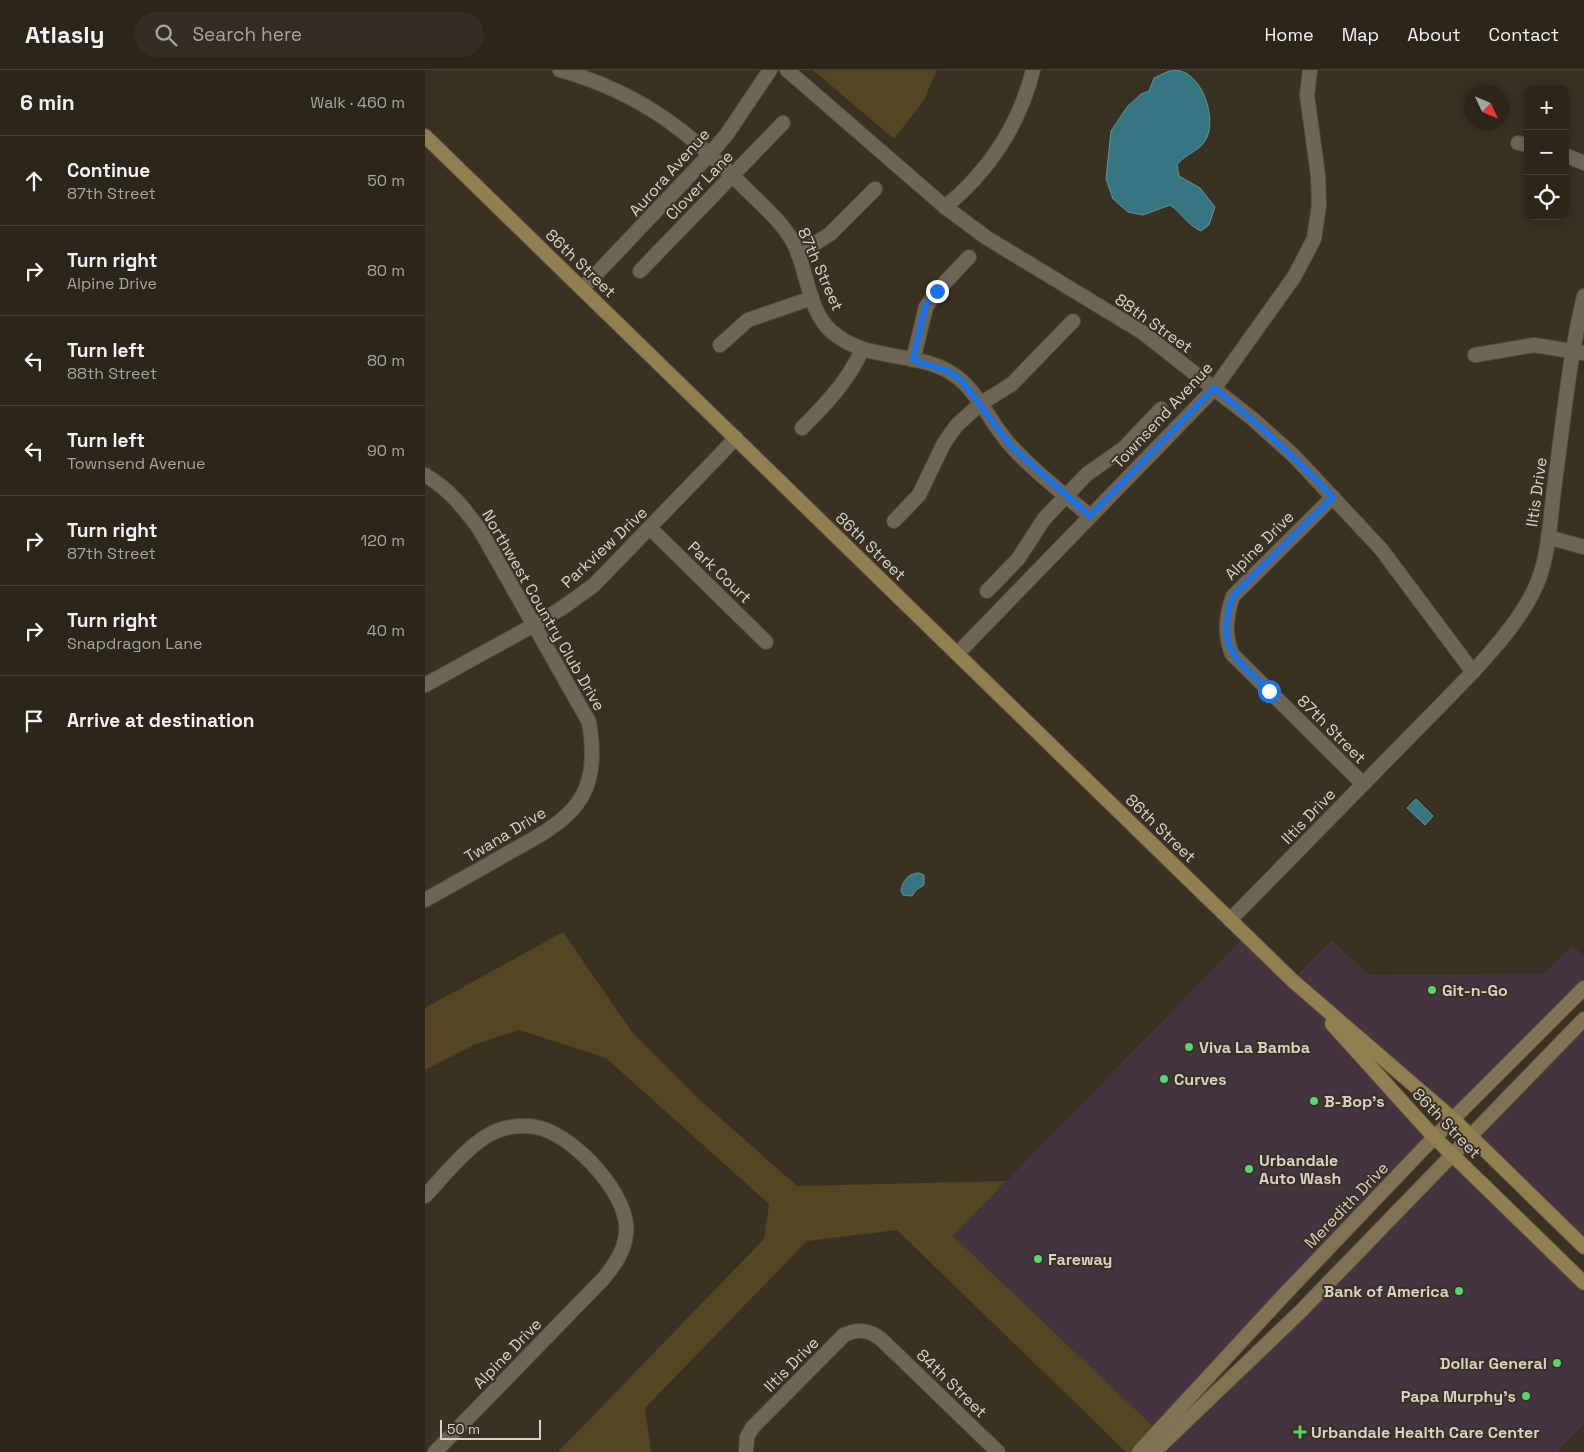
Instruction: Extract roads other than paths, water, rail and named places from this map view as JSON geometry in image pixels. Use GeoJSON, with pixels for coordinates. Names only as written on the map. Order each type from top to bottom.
{"type":"FeatureCollection","features":[{"type":"Feature","properties":{"kind":"main road","name":"86th Street"},"geometry":{"type":"LineString","coordinates":[[425,136],[1293,981],[1453,1119],[1584,1247]]}},
{"type":"Feature","properties":{"kind":"main road","name":"86th Street"},"geometry":{"type":"LineString","coordinates":[[1293,981],[1434,1137],[1584,1283]]}},
{"type":"Feature","properties":{"kind":"main road","name":"Meredith Drive"},"geometry":{"type":"LineString","coordinates":[[1139,1452],[1283,1296],[1434,1137],[1584,988]]}},
{"type":"Feature","properties":{"kind":"main road"},"geometry":{"type":"LineString","coordinates":[[1154,1452],[1300,1312],[1584,1019]]}},
{"type":"Feature","properties":{"kind":"street","name":"87th Street"},"geometry":{"type":"LineString","coordinates":[[560,70],[617,89],[654,110],[710,154],[779,222],[793,242],[812,298],[830,330],[850,345],[862,350],[913,360],[948,371],[962,381],[1011,446],[1090,516]]}},
{"type":"Feature","properties":{"kind":"street","name":"Aurora Avenue"},"geometry":{"type":"LineString","coordinates":[[582,289],[710,154],[727,134],[770,70]]}},
{"type":"Feature","properties":{"kind":"street","name":"88th Street"},"geometry":{"type":"LineString","coordinates":[[787,70],[945,207],[987,238],[1142,332],[1261,426],[1294,456],[1381,549],[1473,672]]}},
{"type":"Feature","properties":{"kind":"street"},"geometry":{"type":"LineString","coordinates":[[945,207],[964,191],[996,154],[1020,112],[1033,70]]}},
{"type":"Feature","properties":{"kind":"street","name":"Townsend Avenue"},"geometry":{"type":"LineString","coordinates":[[957,654],[1214,388],[1295,277],[1314,239],[1319,205],[1318,175],[1307,95],[1310,70]]}},
{"type":"Feature","properties":{"kind":"street","name":"Clover Lane"},"geometry":{"type":"LineString","coordinates":[[640,271],[783,123]]}},
{"type":"Feature","properties":{"kind":"street"},"geometry":{"type":"LineString","coordinates":[[1569,157],[1584,163]]}},
{"type":"Feature","properties":{"kind":"street"},"geometry":{"type":"LineString","coordinates":[[798,254],[830,234],[875,188]]}},
{"type":"Feature","properties":{"kind":"street"},"geometry":{"type":"LineString","coordinates":[[913,360],[925,307],[937,291],[969,257]]}},
{"type":"Feature","properties":{"kind":"street","name":"Iltis Drive"},"geometry":{"type":"LineString","coordinates":[[1230,920],[1473,672],[1507,634],[1525,608],[1537,584],[1548,537],[1578,352],[1584,296]]}},
{"type":"Feature","properties":{"kind":"street"},"geometry":{"type":"LineString","coordinates":[[720,345],[748,320],[812,298]]}},
{"type":"Feature","properties":{"kind":"street"},"geometry":{"type":"LineString","coordinates":[[894,520],[919,495],[943,445],[956,426],[981,404],[1012,384],[1073,321]]}},
{"type":"Feature","properties":{"kind":"street"},"geometry":{"type":"LineString","coordinates":[[1475,355],[1534,345],[1578,352]]}},
{"type":"Feature","properties":{"kind":"street"},"geometry":{"type":"LineString","coordinates":[[803,428],[837,392],[853,370],[862,350]]}},
{"type":"Feature","properties":{"kind":"street"},"geometry":{"type":"LineString","coordinates":[[987,590],[1017,558],[1043,519],[1087,474],[1124,448],[1161,409]]}},
{"type":"Feature","properties":{"kind":"street","name":"Parkview Drive"},"geometry":{"type":"LineString","coordinates":[[425,685],[534,626],[593,585],[736,438]]}},
{"type":"Feature","properties":{"kind":"street","name":"Northwest Country Club Drive"},"geometry":{"type":"LineString","coordinates":[[425,475],[450,492],[476,524],[589,722],[593,753]]}},
{"type":"Feature","properties":{"kind":"street","name":"Alpine Drive"},"geometry":{"type":"LineString","coordinates":[[1226,627],[1227,614],[1233,596],[1333,497]]}},
{"type":"Feature","properties":{"kind":"street","name":"Park Court"},"geometry":{"type":"LineString","coordinates":[[650,528],[766,642]]}},
{"type":"Feature","properties":{"kind":"street"},"geometry":{"type":"LineString","coordinates":[[1548,537],[1584,547]]}},
{"type":"Feature","properties":{"kind":"street","name":"87th Street"},"geometry":{"type":"LineString","coordinates":[[1226,627],[1228,644],[1232,654],[1363,784]]}},
{"type":"Feature","properties":{"kind":"street","name":"Twana Drive"},"geometry":{"type":"LineString","coordinates":[[425,900],[548,831],[571,813],[582,796],[589,779],[593,753]]}},
{"type":"Feature","properties":{"kind":"street","name":"Alpine Drive"},"geometry":{"type":"LineString","coordinates":[[425,1196],[472,1148],[490,1134],[505,1128],[518,1126],[539,1128],[565,1141],[611,1185],[622,1204],[626,1218],[627,1233],[617,1262],[605,1278],[435,1452]]}},
{"type":"Feature","properties":{"kind":"street","name":"Iltis Drive"},"geometry":{"type":"LineString","coordinates":[[746,1452],[747,1437],[752,1428],[844,1335],[852,1331],[864,1330],[875,1334],[882,1340]]}},
{"type":"Feature","properties":{"kind":"street","name":"84th Street"},"geometry":{"type":"LineString","coordinates":[[882,1340],[998,1452]]}},
{"type":"Feature","properties":{"kind":"water"},"geometry":{"type":"Polygon","coordinates":[[[1169,71],[1180,71],[1188,74],[1195,81],[1205,99],[1210,119],[1207,137],[1204,142],[1177,165],[1179,176],[1200,188],[1215,207],[1209,225],[1201,231],[1170,205],[1143,215],[1128,212],[1113,199],[1106,179],[1111,131],[1127,107],[1141,94],[1149,91],[1154,78],[1169,71]]]}},
{"type":"Feature","properties":{"kind":"water"},"geometry":{"type":"Polygon","coordinates":[[[1416,799],[1433,816],[1425,825],[1407,808],[1416,799]]]}},
{"type":"Feature","properties":{"kind":"water"},"geometry":{"type":"Polygon","coordinates":[[[919,873],[924,875],[924,885],[916,890],[912,896],[903,895],[901,891],[904,881],[912,874],[919,873]]]}},
{"type":"Feature","properties":{"kind":"place","name":"Git-n-Go"},"geometry":{"type":"Point","coordinates":[1432,990]}},
{"type":"Feature","properties":{"kind":"place","name":"Viva La Bamba"},"geometry":{"type":"Point","coordinates":[1189,1047]}},
{"type":"Feature","properties":{"kind":"place","name":"Curves"},"geometry":{"type":"Point","coordinates":[1164,1079]}},
{"type":"Feature","properties":{"kind":"place","name":"B-Bop's"},"geometry":{"type":"Point","coordinates":[1314,1101]}},
{"type":"Feature","properties":{"kind":"place","name":"Urbandale Auto Wash"},"geometry":{"type":"Point","coordinates":[1249,1169]}},
{"type":"Feature","properties":{"kind":"place","name":"Fareway"},"geometry":{"type":"Point","coordinates":[1038,1259]}},
{"type":"Feature","properties":{"kind":"place","name":"Bank of America"},"geometry":{"type":"Point","coordinates":[1459,1291]}},
{"type":"Feature","properties":{"kind":"place","name":"Dollar General"},"geometry":{"type":"Point","coordinates":[1557,1363]}},
{"type":"Feature","properties":{"kind":"place","name":"Papa Murphy's"},"geometry":{"type":"Point","coordinates":[1526,1396]}},
{"type":"Feature","properties":{"kind":"place","name":"Urbandale Health Care Center"},"geometry":{"type":"Point","coordinates":[1300,1432]}}]}
